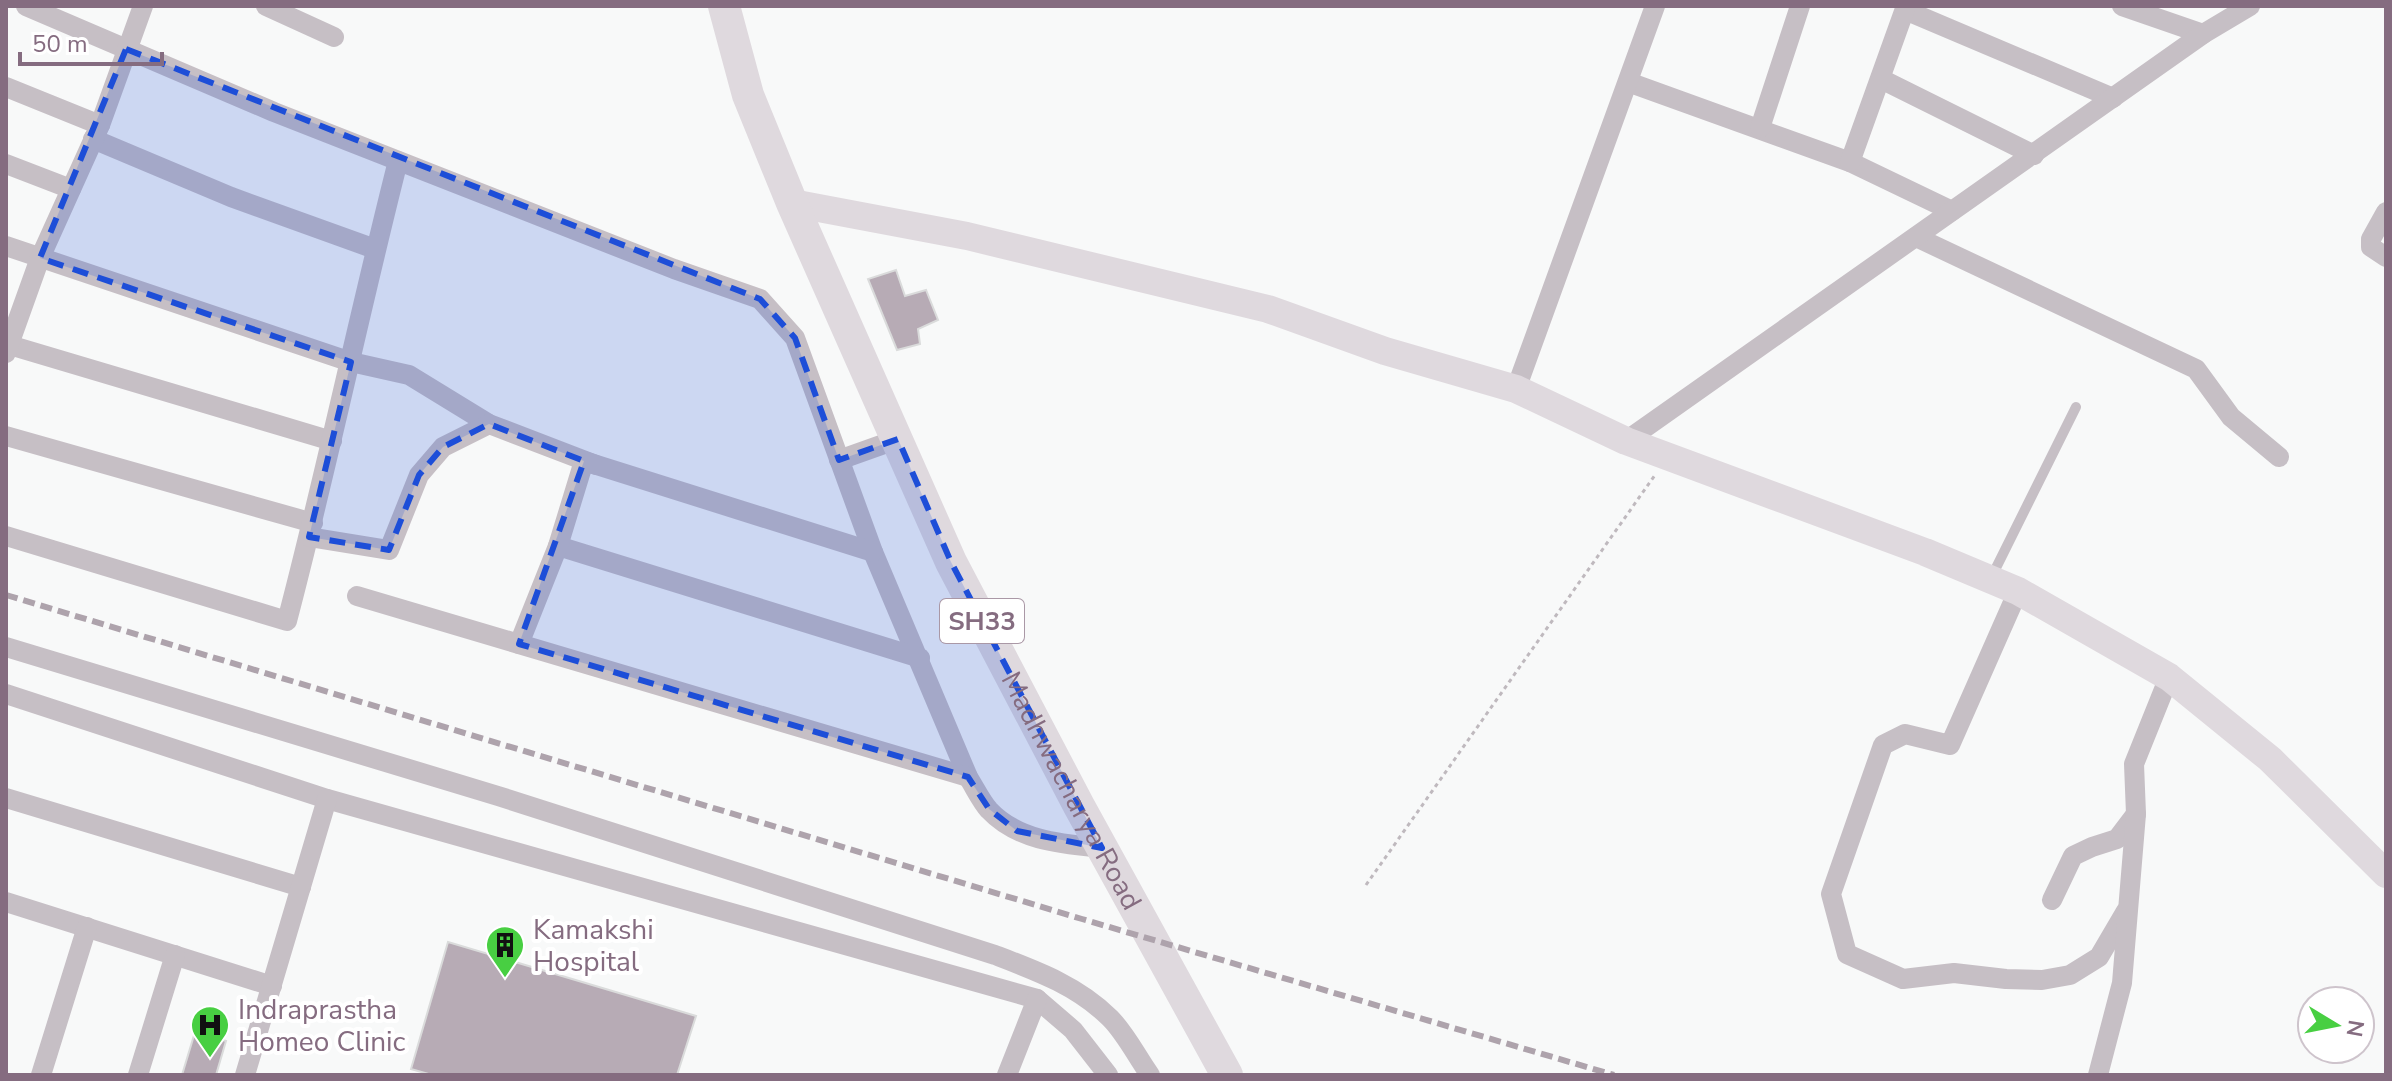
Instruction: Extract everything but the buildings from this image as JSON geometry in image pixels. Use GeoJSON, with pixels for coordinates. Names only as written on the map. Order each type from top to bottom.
{"type":"FeatureCollection","features":[{"type":"Feature","properties":{"kind":"main road","name":"Madhwacharya Road"},"geometry":{"type":"LineString","coordinates":[[724,6],[748,95],[792,203],[951,562],[1102,848],[1227,1075]]}},
{"type":"Feature","properties":{"kind":"main road","name":"Madhwacharya Road"},"geometry":{"type":"LineString","coordinates":[[747,6],[769,90],[771,149]]}},
{"type":"Feature","properties":{"kind":"street"},"geometry":{"type":"LineString","coordinates":[[26,6],[398,161],[674,269],[760,299],[795,338],[873,552],[968,777],[989,809],[1017,831],[1056,843],[1102,848]]}},
{"type":"Feature","properties":{"kind":"street"},"geometry":{"type":"LineString","coordinates":[[143,6],[97,132],[40,258],[7,347],[332,441]]}},
{"type":"Feature","properties":{"kind":"street"},"geometry":{"type":"LineString","coordinates":[[266,6],[334,37]]}},
{"type":"Feature","properties":{"kind":"street"},"geometry":{"type":"LineString","coordinates":[[1516,389],[1655,6]]}},
{"type":"Feature","properties":{"kind":"street"},"geometry":{"type":"LineString","coordinates":[[1760,128],[1800,6]]}},
{"type":"Feature","properties":{"kind":"street"},"geometry":{"type":"LineString","coordinates":[[2122,6],[2203,34]]}},
{"type":"Feature","properties":{"kind":"street"},"geometry":{"type":"LineString","coordinates":[[1626,441],[2203,34],[2250,6]]}},
{"type":"Feature","properties":{"kind":"street"},"geometry":{"type":"LineString","coordinates":[[1850,162],[1906,8],[2113,98]]}},
{"type":"Feature","properties":{"kind":"street"},"geometry":{"type":"LineString","coordinates":[[1881,79],[2034,155]]}},
{"type":"Feature","properties":{"kind":"street"},"geometry":{"type":"LineString","coordinates":[[1628,82],[1850,162],[1952,211]]}},
{"type":"Feature","properties":{"kind":"street"},"geometry":{"type":"LineString","coordinates":[[6,87],[231,197],[375,249]]}},
{"type":"Feature","properties":{"kind":"street"},"geometry":{"type":"LineString","coordinates":[[6,536],[287,621],[398,161]]}},
{"type":"Feature","properties":{"kind":"street"},"geometry":{"type":"LineString","coordinates":[[6,164],[71,189]]}},
{"type":"Feature","properties":{"kind":"street"},"geometry":{"type":"LineString","coordinates":[[792,203],[967,236],[1268,309],[1385,351],[1516,389],[1626,441],[1925,552],[2018,591],[2169,677],[2270,759],[2386,874]]}},
{"type":"Feature","properties":{"kind":"street"},"geometry":{"type":"LineString","coordinates":[[2386,212],[2371,239],[2371,247],[2386,257]]}},
{"type":"Feature","properties":{"kind":"street"},"geometry":{"type":"LineString","coordinates":[[1916,237],[2196,369],[2231,417],[2279,457]]}},
{"type":"Feature","properties":{"kind":"street"},"geometry":{"type":"LineString","coordinates":[[6,246],[351,362],[409,375],[489,424],[596,465]]}},
{"type":"Feature","properties":{"kind":"street"},"geometry":{"type":"LineString","coordinates":[[6,436],[311,530],[389,550],[419,475],[443,447],[489,424]]}},
{"type":"Feature","properties":{"kind":"street"},"geometry":{"type":"LineString","coordinates":[[839,460],[898,439]]}},
{"type":"Feature","properties":{"kind":"street"},"geometry":{"type":"LineString","coordinates":[[519,644],[558,546],[584,461],[873,552]]}},
{"type":"Feature","properties":{"kind":"street"},"geometry":{"type":"LineString","coordinates":[[558,546],[920,658]]}},
{"type":"Feature","properties":{"kind":"street"},"geometry":{"type":"LineString","coordinates":[[2018,591],[1950,745],[1905,734],[1883,745],[1831,894],[1847,954],[1903,979],[1954,973],[2042,980],[2070,975],[2099,957],[2126,911]]}},
{"type":"Feature","properties":{"kind":"street"},"geometry":{"type":"LineString","coordinates":[[357,596],[968,777]]}},
{"type":"Feature","properties":{"kind":"street"},"geometry":{"type":"LineString","coordinates":[[6,647],[498,796],[1039,971],[1082,993],[1112,1020],[1150,1075]]}},
{"type":"Feature","properties":{"kind":"street"},"geometry":{"type":"LineString","coordinates":[[2098,1075],[2122,983],[2136,814],[2134,764],[2169,677]]}},
{"type":"Feature","properties":{"kind":"street"},"geometry":{"type":"LineString","coordinates":[[6,694],[327,799],[1037,999],[1073,1030],[1108,1075]]}},
{"type":"Feature","properties":{"kind":"street"},"geometry":{"type":"LineString","coordinates":[[6,798],[301,887]]}},
{"type":"Feature","properties":{"kind":"street"},"geometry":{"type":"LineString","coordinates":[[245,1075],[327,799]]}},
{"type":"Feature","properties":{"kind":"street"},"geometry":{"type":"LineString","coordinates":[[2052,900],[2073,856],[2117,839],[2136,814]]}},
{"type":"Feature","properties":{"kind":"street"},"geometry":{"type":"LineString","coordinates":[[6,902],[272,986]]}},
{"type":"Feature","properties":{"kind":"street"},"geometry":{"type":"LineString","coordinates":[[41,1075],[87,927]]}},
{"type":"Feature","properties":{"kind":"street"},"geometry":{"type":"LineString","coordinates":[[138,1075],[175,955]]}},
{"type":"Feature","properties":{"kind":"street"},"geometry":{"type":"LineString","coordinates":[[1007,1075],[1037,999]]}},
{"type":"Feature","properties":{"kind":"lane"},"geometry":{"type":"LineString","coordinates":[[1990,580],[2076,407]]}},
{"type":"Feature","properties":{"kind":"path"},"geometry":{"type":"LineString","coordinates":[[1366,885],[1669,456]]}},
{"type":"Feature","properties":{"kind":"highlighted area"},"geometry":{"type":"Polygon","coordinates":[[[126,49],[760,299],[795,338],[839,460],[898,439],[951,562],[1102,848],[1017,831],[989,809],[968,777],[519,644],[584,461],[489,424],[443,447],[419,475],[389,550],[309,537],[351,362],[40,258],[126,49]]]}},
{"type":"Feature","properties":{"kind":"railway"},"geometry":{"type":"LineString","coordinates":[[6,595],[1082,919],[1614,1075]]}},
{"type":"Feature","properties":{"kind":"place","name":"Kamakshi Hospital"},"geometry":{"type":"Point","coordinates":[505,979]}},
{"type":"Feature","properties":{"kind":"place","name":"Indraprastha Homeo Clinic"},"geometry":{"type":"Point","coordinates":[210,1059]}}]}
